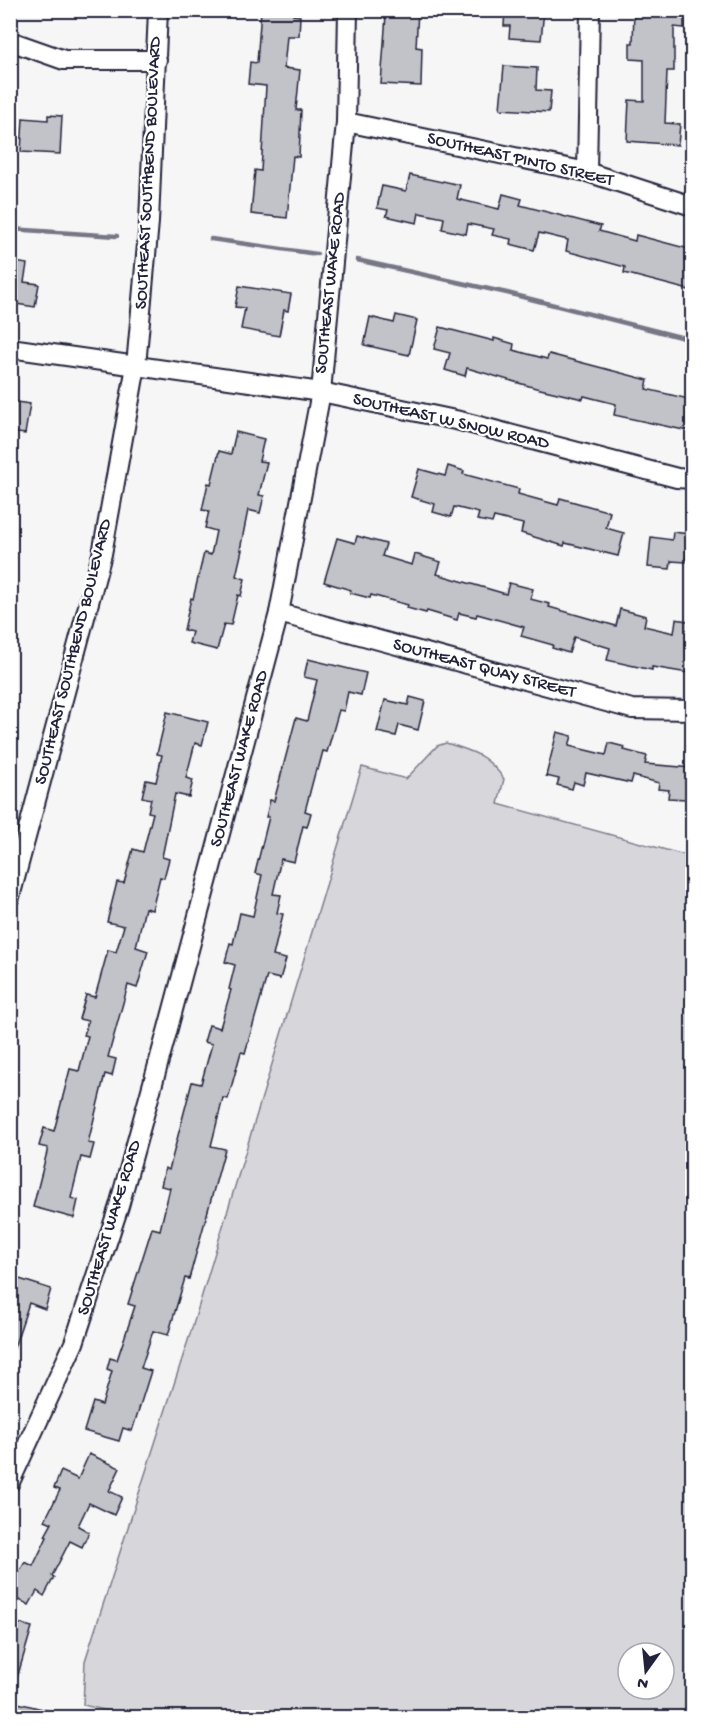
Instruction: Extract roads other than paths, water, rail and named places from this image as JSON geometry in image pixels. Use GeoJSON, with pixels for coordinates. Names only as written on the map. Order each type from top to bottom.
{"type":"FeatureCollection","features":[{"type":"Feature","properties":{"kind":"street","name":"SOUTHEAST SOUTHBEND BOULEVARD"},"geometry":{"type":"LineString","coordinates":[[10,897],[102,554],[136,366],[149,222],[158,10]]}},
{"type":"Feature","properties":{"kind":"street","name":"SOUTHEAST WAKE ROAD"},"geometry":{"type":"LineString","coordinates":[[10,1482],[74,1343],[119,1206],[279,614],[321,392],[346,122],[348,10]]}},
{"type":"Feature","properties":{"kind":"street"},"geometry":{"type":"LineString","coordinates":[[586,172],[590,10]]}},
{"type":"Feature","properties":{"kind":"street"},"geometry":{"type":"LineString","coordinates":[[10,41],[64,60],[157,60]]}},
{"type":"Feature","properties":{"kind":"street","name":"SOUTHEAST PINTO STREET"},"geometry":{"type":"LineString","coordinates":[[346,122],[586,172],[693,206]]}},
{"type":"Feature","properties":{"kind":"street","name":"SOUTHEAST W SNOW ROAD"},"geometry":{"type":"LineString","coordinates":[[10,348],[321,392],[460,421],[676,478],[693,479]]}},
{"type":"Feature","properties":{"kind":"street","name":"SOUTHEAST QUAY STREET"},"geometry":{"type":"LineString","coordinates":[[279,614],[632,709],[693,710]]}},
{"type":"Feature","properties":{"kind":"waterway"},"geometry":{"type":"LineString","coordinates":[[10,229],[117,236]]}},
{"type":"Feature","properties":{"kind":"waterway"},"geometry":{"type":"LineString","coordinates":[[211,239],[317,254]]}},
{"type":"Feature","properties":{"kind":"waterway"},"geometry":{"type":"LineString","coordinates":[[357,260],[507,293],[692,340]]}}]}
